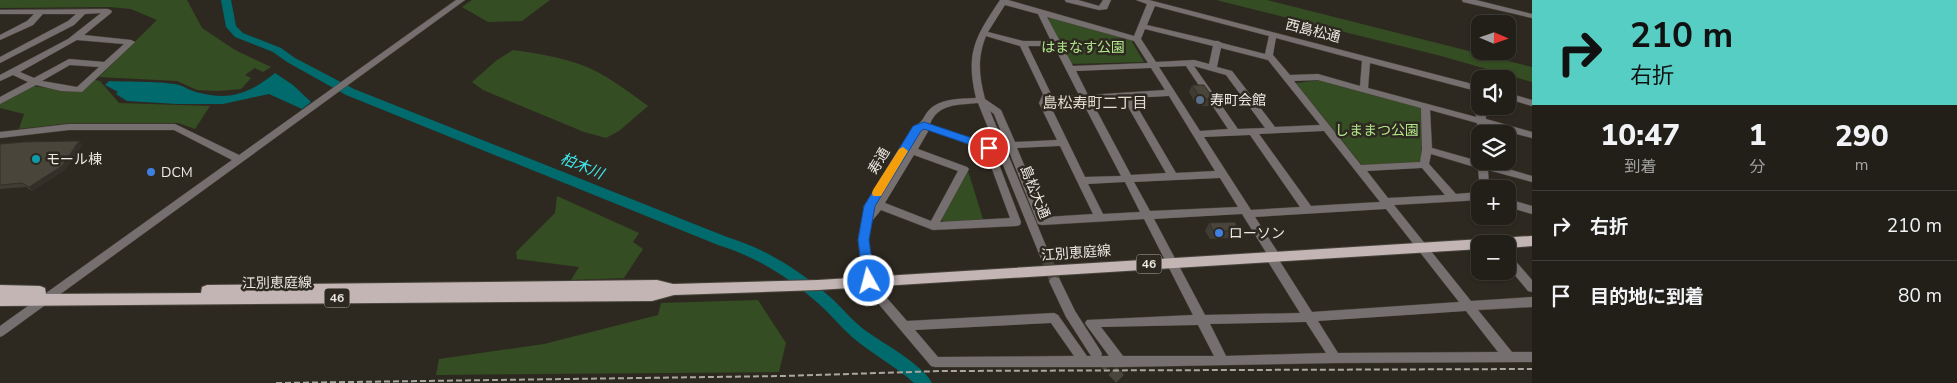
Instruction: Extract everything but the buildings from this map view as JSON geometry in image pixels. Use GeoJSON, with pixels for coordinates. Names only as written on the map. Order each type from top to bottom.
{"type":"FeatureCollection","features":[{"type":"Feature","properties":{"kind":"main road"},"geometry":{"type":"LineString","coordinates":[[1516,242],[1532,241]]}},
{"type":"Feature","properties":{"kind":"main road","name":"江別恵庭線"},"geometry":{"type":"LineString","coordinates":[[0,300],[49,296],[652,295],[674,289],[818,285],[1471,245]]}},
{"type":"Feature","properties":{"kind":"main road","name":"江別恵庭線"},"geometry":{"type":"LineString","coordinates":[[0,291],[49,296]]}},
{"type":"Feature","properties":{"kind":"street"},"geometry":{"type":"LineString","coordinates":[[0,332],[461,0]]}},
{"type":"Feature","properties":{"kind":"street"},"geometry":{"type":"LineString","coordinates":[[1070,0],[1099,8],[1104,7],[1107,0]]}},
{"type":"Feature","properties":{"kind":"street","name":"西島松通"},"geometry":{"type":"LineString","coordinates":[[1140,0],[1471,87]]}},
{"type":"Feature","properties":{"kind":"street"},"geometry":{"type":"LineString","coordinates":[[1466,0],[1532,16]]}},
{"type":"Feature","properties":{"kind":"street"},"geometry":{"type":"LineString","coordinates":[[1003,1],[1137,39],[1335,358]]}},
{"type":"Feature","properties":{"kind":"street","name":"島松大通"},"geometry":{"type":"LineString","coordinates":[[1003,1],[975,51],[974,67],[981,100],[1046,258]]}},
{"type":"Feature","properties":{"kind":"street"},"geometry":{"type":"LineString","coordinates":[[1137,39],[1152,3]]}},
{"type":"Feature","properties":{"kind":"street"},"geometry":{"type":"LineString","coordinates":[[0,12],[108,11],[94,25],[77,37],[0,78]]}},
{"type":"Feature","properties":{"kind":"street"},"geometry":{"type":"LineString","coordinates":[[0,38],[30,23],[40,12]]}},
{"type":"Feature","properties":{"kind":"street"},"geometry":{"type":"LineString","coordinates":[[0,60],[71,23],[82,12]]}},
{"type":"Feature","properties":{"kind":"street"},"geometry":{"type":"LineString","coordinates":[[1041,13],[1170,263],[1223,361]]}},
{"type":"Feature","properties":{"kind":"street"},"geometry":{"type":"LineString","coordinates":[[1142,26],[1218,43],[1272,58]]}},
{"type":"Feature","properties":{"kind":"street"},"geometry":{"type":"LineString","coordinates":[[984,33],[1023,44],[1056,43]]}},
{"type":"Feature","properties":{"kind":"street"},"geometry":{"type":"LineString","coordinates":[[1273,35],[1269,55],[1509,356]]}},
{"type":"Feature","properties":{"kind":"street"},"geometry":{"type":"LineString","coordinates":[[13,72],[33,82],[54,88],[79,90],[131,42],[77,37]]}},
{"type":"Feature","properties":{"kind":"street"},"geometry":{"type":"LineString","coordinates":[[1212,68],[1218,43]]}},
{"type":"Feature","properties":{"kind":"street"},"geometry":{"type":"LineString","coordinates":[[1023,44],[1047,94],[1044,103],[1099,217]]}},
{"type":"Feature","properties":{"kind":"street"},"geometry":{"type":"LineString","coordinates":[[1364,89],[1366,59]]}},
{"type":"Feature","properties":{"kind":"street"},"geometry":{"type":"LineString","coordinates":[[0,101],[69,62],[106,65]]}},
{"type":"Feature","properties":{"kind":"street"},"geometry":{"type":"LineString","coordinates":[[1070,69],[1188,63],[1212,68],[1228,73],[1272,130]]}},
{"type":"Feature","properties":{"kind":"street"},"geometry":{"type":"LineString","coordinates":[[1188,63],[1235,132]]}},
{"type":"Feature","properties":{"kind":"street"},"geometry":{"type":"LineString","coordinates":[[1288,78],[1318,77],[1532,135]]}},
{"type":"Feature","properties":{"kind":"street"},"geometry":{"type":"LineString","coordinates":[[1045,100],[1170,93]]}},
{"type":"Feature","properties":{"kind":"street"},"geometry":{"type":"LineString","coordinates":[[1126,96],[1173,176]]}},
{"type":"Feature","properties":{"kind":"street"},"geometry":{"type":"LineString","coordinates":[[1516,98],[1532,103]]}},
{"type":"Feature","properties":{"kind":"street"},"geometry":{"type":"LineString","coordinates":[[981,100],[998,112],[1042,221],[1146,214],[1308,210],[1471,197]]}},
{"type":"Feature","properties":{"kind":"street","name":"寿通"},"geometry":{"type":"LineString","coordinates":[[869,281],[864,240],[868,218],[908,149],[924,131],[924,125],[938,106],[981,100]]}},
{"type":"Feature","properties":{"kind":"street"},"geometry":{"type":"LineString","coordinates":[[1424,165],[1427,150],[1425,106]]}},
{"type":"Feature","properties":{"kind":"street"},"geometry":{"type":"LineString","coordinates":[[1481,115],[1481,125]]}},
{"type":"Feature","properties":{"kind":"street"},"geometry":{"type":"LineString","coordinates":[[875,204],[933,226],[1016,222],[989,148],[924,125]]}},
{"type":"Feature","properties":{"kind":"street"},"geometry":{"type":"LineString","coordinates":[[0,135],[69,127],[175,126],[239,159]]}},
{"type":"Feature","properties":{"kind":"street"},"geometry":{"type":"LineString","coordinates":[[1196,134],[1327,128]]}},
{"type":"Feature","properties":{"kind":"street"},"geometry":{"type":"LineString","coordinates":[[1252,131],[1308,210]]}},
{"type":"Feature","properties":{"kind":"street"},"geometry":{"type":"LineString","coordinates":[[1011,145],[1064,143]]}},
{"type":"Feature","properties":{"kind":"street"},"geometry":{"type":"LineString","coordinates":[[908,149],[964,169],[933,226]]}},
{"type":"Feature","properties":{"kind":"street"},"geometry":{"type":"LineString","coordinates":[[1427,150],[1471,160]]}},
{"type":"Feature","properties":{"kind":"street"},"geometry":{"type":"LineString","coordinates":[[1360,168],[1424,165]]}},
{"type":"Feature","properties":{"kind":"street"},"geometry":{"type":"LineString","coordinates":[[1424,165],[1454,198]]}},
{"type":"Feature","properties":{"kind":"street"},"geometry":{"type":"LineString","coordinates":[[1504,170],[1532,179]]}},
{"type":"Feature","properties":{"kind":"street"},"geometry":{"type":"LineString","coordinates":[[1081,181],[1221,174]]}},
{"type":"Feature","properties":{"kind":"street"},"geometry":{"type":"LineString","coordinates":[[1516,205],[1532,210]]}},
{"type":"Feature","properties":{"kind":"street"},"geometry":{"type":"LineString","coordinates":[[1516,269],[1532,288]]}},
{"type":"Feature","properties":{"kind":"street"},"geometry":{"type":"LineString","coordinates":[[869,281],[875,292],[935,362],[1120,362],[1532,357]]}},
{"type":"Feature","properties":{"kind":"street"},"geometry":{"type":"LineString","coordinates":[[1055,281],[1070,314],[1096,354]]}},
{"type":"Feature","properties":{"kind":"street"},"geometry":{"type":"LineString","coordinates":[[1120,362],[1091,323],[1309,317],[1532,302]]}},
{"type":"Feature","properties":{"kind":"street"},"geometry":{"type":"LineString","coordinates":[[906,326],[1054,318],[1084,361]]}},
{"type":"Feature","properties":{"kind":"green space"},"geometry":{"type":"Polygon","coordinates":[[[0,0],[187,0],[202,28],[235,50],[271,67],[263,72],[255,68],[245,75],[251,78],[241,89],[218,91],[197,90],[177,81],[99,77],[157,20],[131,9],[110,7],[0,8],[0,0]]]}},
{"type":"Feature","properties":{"kind":"green space"},"geometry":{"type":"Polygon","coordinates":[[[472,0],[550,0],[522,21],[488,22],[462,7],[472,0]]]}},
{"type":"Feature","properties":{"kind":"green space"},"geometry":{"type":"Polygon","coordinates":[[[1216,0],[1267,0],[1471,52],[1471,60],[1504,60],[1532,67],[1532,82],[1516,77],[1516,70],[1490,70],[1216,0]]]}},
{"type":"Feature","properties":{"kind":"green space","name":"はまなす公園"},"geometry":{"type":"Polygon","coordinates":[[[1050,18],[1131,40],[1144,62],[1071,64],[1047,19],[1050,18]]]}},
{"type":"Feature","properties":{"kind":"green space"},"geometry":{"type":"Polygon","coordinates":[[[513,50],[548,56],[590,68],[625,89],[648,106],[619,131],[606,138],[584,132],[483,90],[472,82],[497,60],[513,50]]]}},
{"type":"Feature","properties":{"kind":"green space"},"geometry":{"type":"Polygon","coordinates":[[[95,80],[100,81],[119,103],[210,106],[195,129],[178,123],[71,123],[19,129],[24,114],[0,108],[0,104],[31,86],[81,92],[95,80]]]}},
{"type":"Feature","properties":{"kind":"green space","name":"しままつ公園"},"geometry":{"type":"Polygon","coordinates":[[[1320,80],[1420,107],[1422,110],[1421,160],[1418,162],[1365,166],[1361,164],[1296,83],[1320,80]]]}},
{"type":"Feature","properties":{"kind":"green space"},"geometry":{"type":"Polygon","coordinates":[[[968,171],[983,219],[945,223],[941,219],[968,171]]]}},
{"type":"Feature","properties":{"kind":"green space"},"geometry":{"type":"Polygon","coordinates":[[[557,196],[639,233],[633,242],[643,249],[624,278],[571,280],[579,267],[517,259],[516,252],[555,213],[557,196]]]}},
{"type":"Feature","properties":{"kind":"green space"},"geometry":{"type":"Polygon","coordinates":[[[758,300],[786,343],[779,372],[436,375],[439,359],[544,344],[658,315],[661,303],[758,300]]]}},
{"type":"Feature","properties":{"kind":"water"},"geometry":{"type":"Polygon","coordinates":[[[275,73],[293,85],[311,102],[302,109],[269,94],[223,104],[127,101],[116,94],[118,92],[105,85],[109,81],[163,83],[222,96],[249,90],[275,73]]]}},
{"type":"Feature","properties":{"kind":"waterway","name":"柏木川"},"geometry":{"type":"LineString","coordinates":[[226,0],[231,27],[239,35],[277,50],[291,60],[350,92],[723,241],[743,247],[779,265],[824,300],[858,333],[902,363],[924,383]]}},
{"type":"Feature","properties":{"kind":"tunnel"},"geometry":{"type":"LineString","coordinates":[[1046,258],[1055,281]]}},
{"type":"Feature","properties":{"kind":"tunnel"},"geometry":{"type":"LineString","coordinates":[[1101,359],[1124,383]]}},
{"type":"Feature","properties":{"kind":"railway"},"geometry":{"type":"LineString","coordinates":[[276,383],[784,376],[942,371],[1532,369]]}},
{"type":"Feature","properties":{"kind":"slow traffic"},"geometry":{"type":"LineString","coordinates":[[877,193],[903,151]]}},
{"type":"Feature","properties":{"kind":"place","name":"寿町会館"},"geometry":{"type":"Point","coordinates":[1200,100]}},
{"type":"Feature","properties":{"kind":"place","name":"モール棟"},"geometry":{"type":"Point","coordinates":[36,159]}},
{"type":"Feature","properties":{"kind":"place","name":"DCM"},"geometry":{"type":"Point","coordinates":[151,172]}},
{"type":"Feature","properties":{"kind":"place","name":"ローソン"},"geometry":{"type":"Point","coordinates":[1219,233]}},
{"type":"Feature","properties":{"kind":"district","name":"島松寿町二丁目"},"geometry":{"type":"Point","coordinates":[1095,103]}},
{"type":"Feature","properties":{"kind":"route"},"geometry":{"type":"LineString","coordinates":[[869,281],[864,240],[870,206],[917,128],[924,125],[989,148]]}}]}
